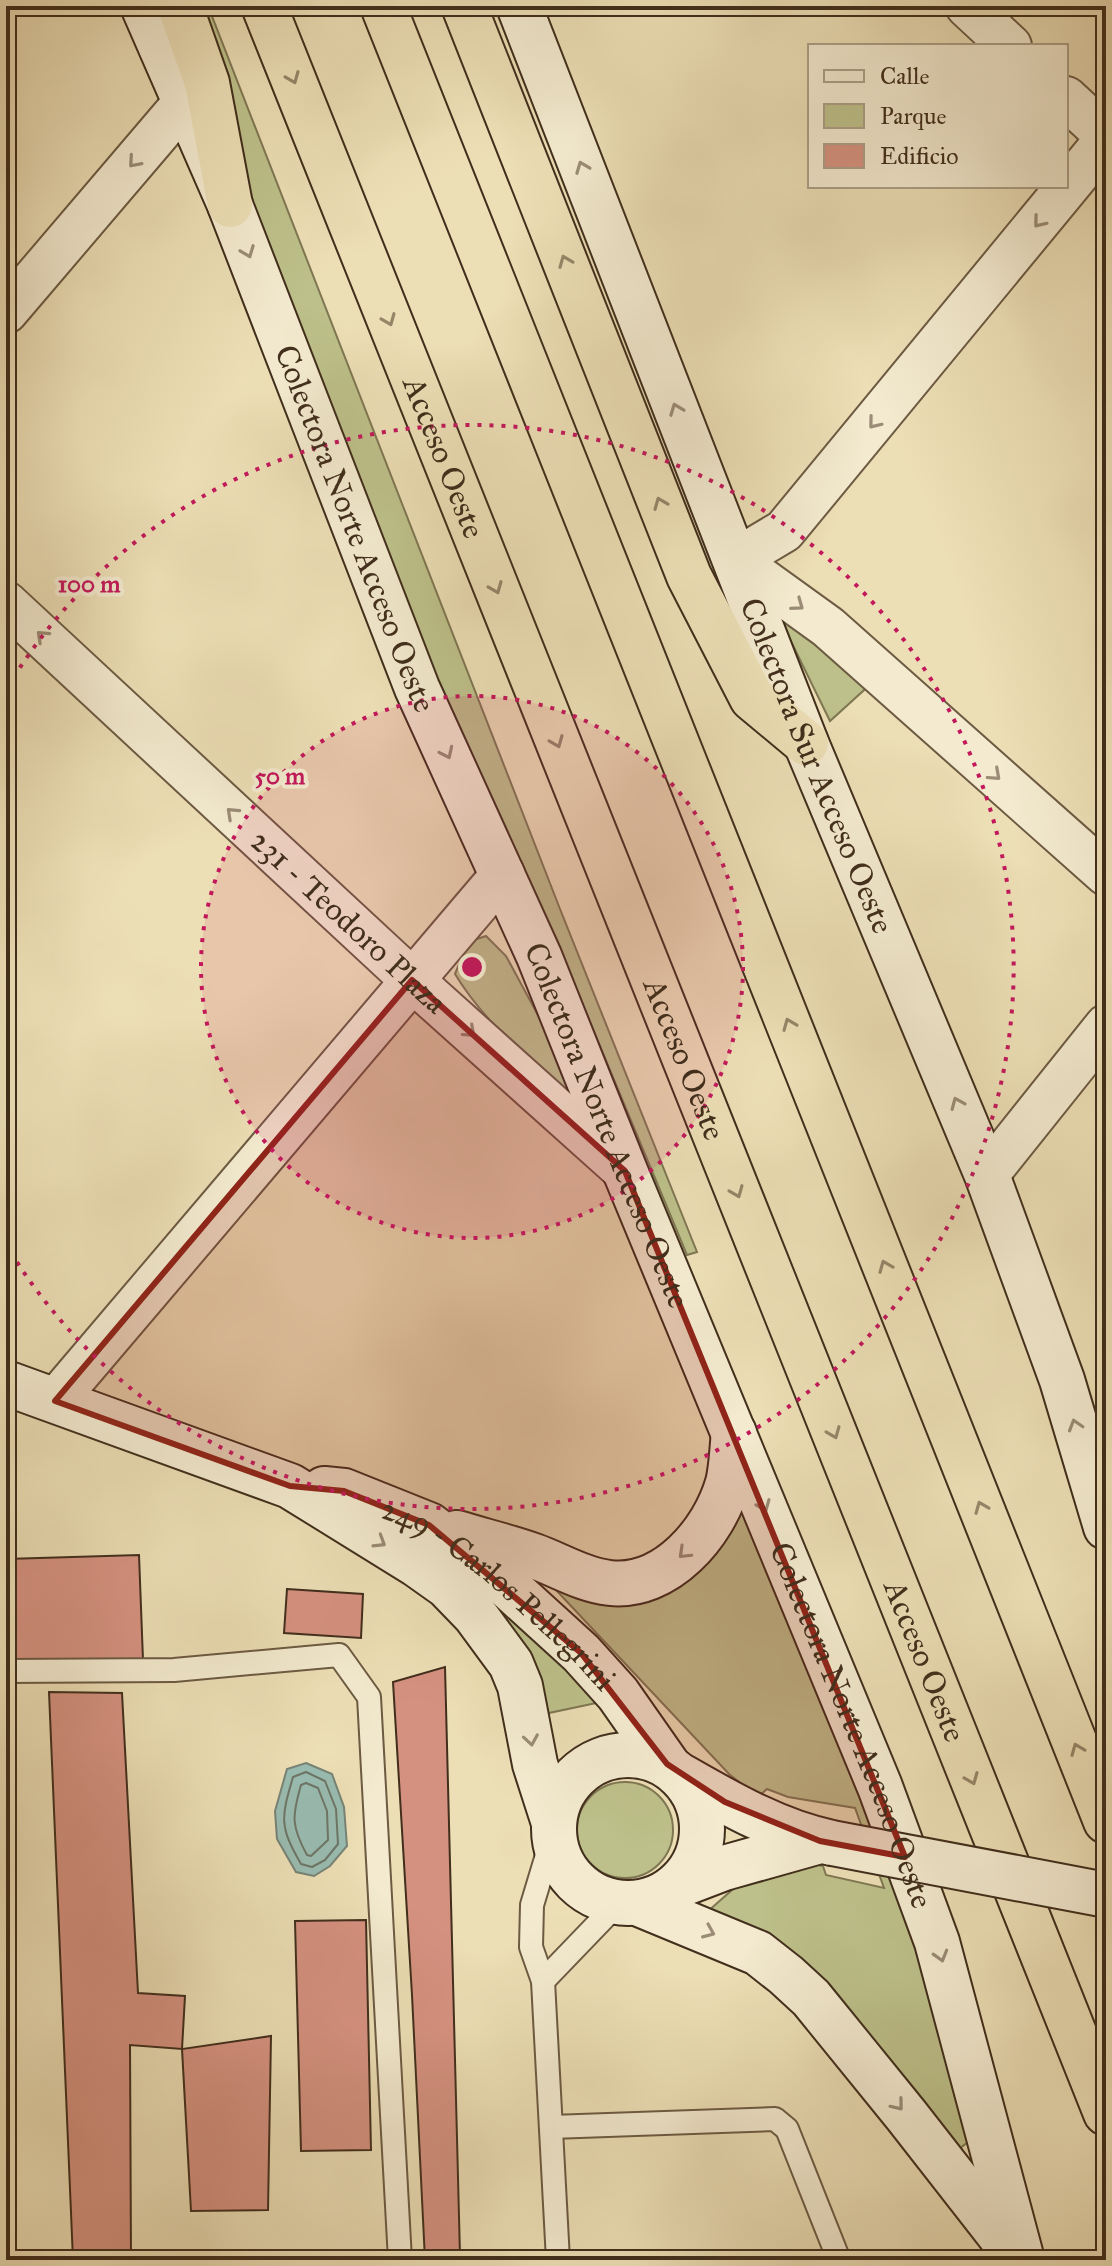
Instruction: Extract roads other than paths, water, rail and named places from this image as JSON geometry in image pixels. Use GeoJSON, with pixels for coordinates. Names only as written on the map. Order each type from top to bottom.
{"type":"FeatureCollection","features":[{"type":"Feature","properties":{"kind":"highway"},"geometry":{"type":"LineString","coordinates":[[180,6],[207,83],[230,205]]}},
{"type":"Feature","properties":{"kind":"highway","name":"Acceso Oeste"},"geometry":{"type":"LineString","coordinates":[[264,6],[1106,2113]]}},
{"type":"Feature","properties":{"kind":"highway"},"geometry":{"type":"LineString","coordinates":[[383,6],[1106,1821]]}},
{"type":"Feature","properties":{"kind":"highway"},"geometry":{"type":"LineString","coordinates":[[464,6],[689,576],[752,698],[806,743]]}},
{"type":"Feature","properties":{"kind":"street","name":"Colectora Norte Acceso Oeste"},"geometry":{"type":"LineString","coordinates":[[143,6],[230,205],[417,688],[539,956],[880,1787],[937,1942],[1021,2260]]}},
{"type":"Feature","properties":{"kind":"street","name":"Colectora Sur Acceso Oeste"},"geometry":{"type":"LineString","coordinates":[[519,6],[806,743],[987,1175],[1062,1380],[1106,1527]]}},
{"type":"Feature","properties":{"kind":"street"},"geometry":{"type":"LineString","coordinates":[[967,6],[1008,44]]}},
{"type":"Feature","properties":{"kind":"street"},"geometry":{"type":"LineString","coordinates":[[1068,100],[1106,138],[1068,184]]}},
{"type":"Feature","properties":{"kind":"street"},"geometry":{"type":"LineString","coordinates":[[6,312],[185,102]]}},
{"type":"Feature","properties":{"kind":"street"},"geometry":{"type":"LineString","coordinates":[[1065,188],[784,531],[735,560],[828,627],[1106,874]]}},
{"type":"Feature","properties":{"kind":"street","name":"231 - Teodoro Plaza"},"geometry":{"type":"LineString","coordinates":[[6,603],[412,980],[625,1171]]}},
{"type":"Feature","properties":{"kind":"street"},"geometry":{"type":"LineString","coordinates":[[55,1401],[503,874]]}},
{"type":"Feature","properties":{"kind":"street"},"geometry":{"type":"LineString","coordinates":[[987,1175],[1106,1026]]}},
{"type":"Feature","properties":{"kind":"street","name":"249 - Carlos Pellegrini"},"geometry":{"type":"LineString","coordinates":[[6,1383],[290,1486],[447,1586],[497,1642],[511,1664],[520,1686],[535,1764],[554,1828]]}},
{"type":"Feature","properties":{"kind":"street"},"geometry":{"type":"LineString","coordinates":[[429,1525],[532,1555],[577,1574],[611,1583],[642,1580],[666,1570],[690,1548],[713,1517],[728,1483],[734,1433]]}},
{"type":"Feature","properties":{"kind":"street","name":"249 - Carlos Pellegrini"},"geometry":{"type":"LineString","coordinates":[[290,1486],[344,1491],[429,1525],[492,1572],[581,1653],[618,1694],[674,1770],[725,1802],[826,1842],[1106,1895]]}},
{"type":"Feature","properties":{"kind":"street"},"geometry":{"type":"LineString","coordinates":[[628,1902],[658,1898],[677,1886],[693,1865],[702,1840],[702,1814],[694,1795],[674,1770],[638,1754],[608,1757],[581,1771],[562,1794],[554,1828],[560,1858],[574,1879],[595,1895],[628,1902],[758,1953],[786,1975],[811,1998],[1021,2260]]}},
{"type":"Feature","properties":{"kind":"street","name":"249 - Carlos Pellegrini"},"geometry":{"type":"LineString","coordinates":[[677,1886],[724,1868],[826,1842]]}},
{"type":"Feature","properties":{"kind":"lane"},"geometry":{"type":"LineString","coordinates":[[6,1671],[174,1670],[339,1655],[369,1697],[400,2260]]}},
{"type":"Feature","properties":{"kind":"lane"},"geometry":{"type":"LineString","coordinates":[[554,1828],[532,1905],[531,1947],[543,1981],[558,2260]]}},
{"type":"Feature","properties":{"kind":"lane"},"geometry":{"type":"LineString","coordinates":[[543,1981],[628,1902]]}},
{"type":"Feature","properties":{"kind":"lane"},"geometry":{"type":"LineString","coordinates":[[551,2127],[775,2119],[787,2129],[839,2260]]}},
{"type":"Feature","properties":{"kind":"water"},"geometry":{"type":"Polygon","coordinates":[[[306,1763],[332,1774],[344,1807],[347,1846],[330,1866],[314,1876],[296,1872],[277,1839],[275,1811],[287,1769],[306,1763]]]}}]}
